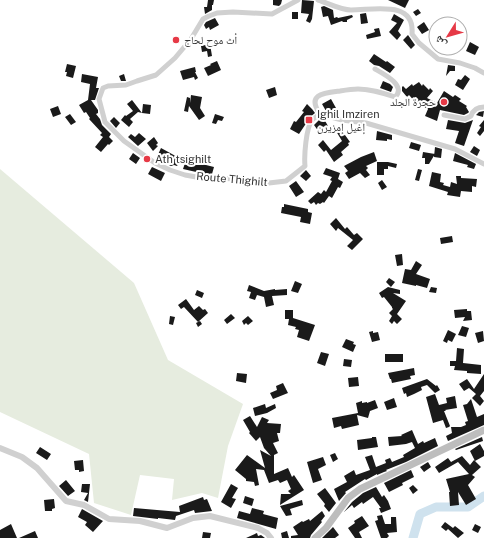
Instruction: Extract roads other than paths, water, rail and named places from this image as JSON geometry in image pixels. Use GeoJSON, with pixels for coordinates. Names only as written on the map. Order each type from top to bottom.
{"type":"FeatureCollection","features":[{"type":"Feature","properties":{"kind":"main road"},"geometry":{"type":"LineString","coordinates":[[314,538],[326,528],[348,498],[360,489],[484,430]]}},
{"type":"Feature","properties":{"kind":"street","name":"Route Thighilt"},"geometry":{"type":"LineString","coordinates":[[298,0],[272,14],[233,12],[217,13],[203,19],[191,39],[175,58],[156,75],[126,85],[108,86],[103,88],[99,99],[105,122],[124,141],[155,163],[185,175],[202,178],[243,179],[269,183],[286,180],[305,166],[304,154],[307,131],[312,119],[320,114]]}},
{"type":"Feature","properties":{"kind":"street"},"geometry":{"type":"LineString","coordinates":[[318,0],[349,10],[387,6],[402,9],[409,15],[413,23],[412,34],[419,43],[438,59],[460,63],[484,73]]}},
{"type":"Feature","properties":{"kind":"street"},"geometry":{"type":"LineString","coordinates":[[375,69],[385,74],[396,83],[399,90],[395,97],[379,92],[359,89],[322,93],[316,96],[316,109],[320,114],[342,120],[366,123],[455,149],[484,164]]}},
{"type":"Feature","properties":{"kind":"street"},"geometry":{"type":"LineString","coordinates":[[444,115],[465,119],[471,116],[476,109],[480,107],[484,108]]}},
{"type":"Feature","properties":{"kind":"street"},"geometry":{"type":"LineString","coordinates":[[0,448],[22,457],[37,468],[66,501],[84,505],[109,519],[140,522],[167,528],[193,518],[210,516],[258,528],[268,533],[271,538]]}},
{"type":"Feature","properties":{"kind":"waterway"},"geometry":{"type":"LineString","coordinates":[[413,538],[420,514],[436,507],[468,507],[484,496]]}},
{"type":"Feature","properties":{"kind":"place","name":"أث موح لحاج"},"geometry":{"type":"Point","coordinates":[176,40]}},
{"type":"Feature","properties":{"kind":"place","name":"حجرة الجلد"},"geometry":{"type":"Point","coordinates":[444,102]}},
{"type":"Feature","properties":{"kind":"place","name":"Ighil Imziren إغيل إمزيرن"},"geometry":{"type":"Point","coordinates":[309,120]}},
{"type":"Feature","properties":{"kind":"place","name":"Ath tsighilt"},"geometry":{"type":"Point","coordinates":[147,159]}}]}
